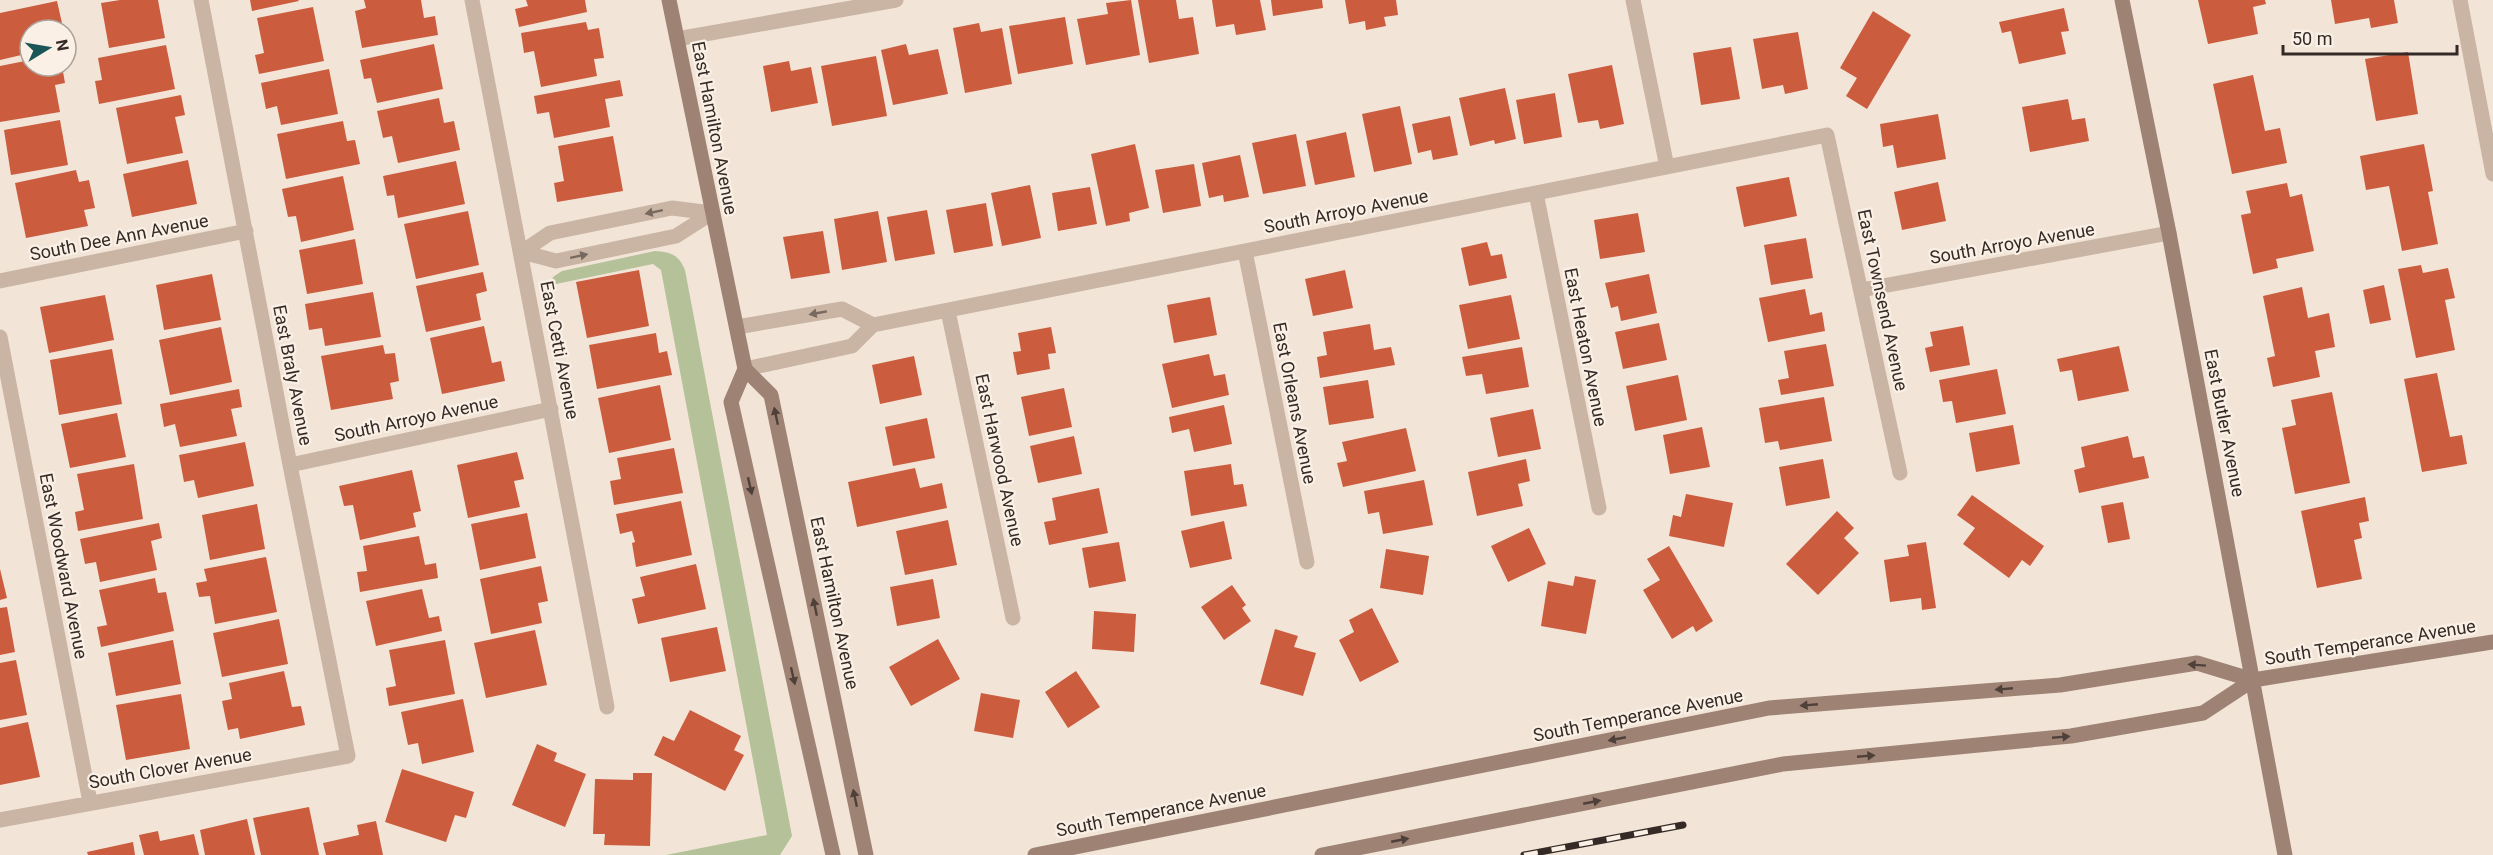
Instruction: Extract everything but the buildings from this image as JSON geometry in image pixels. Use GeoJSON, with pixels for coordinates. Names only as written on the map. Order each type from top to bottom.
{"type":"FeatureCollection","features":[{"type":"Feature","properties":{"kind":"main road","name":"East Hamilton Avenue"},"geometry":{"type":"LineString","coordinates":[[669,0],[745,369],[771,395],[866,855]]}},
{"type":"Feature","properties":{"kind":"main road","name":"East Butler Avenue"},"geometry":{"type":"LineString","coordinates":[[2122,0],[2169,233],[2285,855]]}},
{"type":"Feature","properties":{"kind":"main road"},"geometry":{"type":"LineString","coordinates":[[745,369],[731,402],[833,855]]}},
{"type":"Feature","properties":{"kind":"main road","name":"South Temperance Avenue"},"geometry":{"type":"LineString","coordinates":[[1322,855],[1783,764],[2072,736],[2204,713],[2253,680],[2493,642]]}},
{"type":"Feature","properties":{"kind":"main road","name":"South Temperance Avenue"},"geometry":{"type":"LineString","coordinates":[[1035,855],[1769,708],[2060,685],[2197,663],[2253,680]]}},
{"type":"Feature","properties":{"kind":"street","name":"East Braly Avenue"},"geometry":{"type":"LineString","coordinates":[[201,0],[348,756]]}},
{"type":"Feature","properties":{"kind":"street","name":"East Cetti Avenue"},"geometry":{"type":"LineString","coordinates":[[472,0],[607,707]]}},
{"type":"Feature","properties":{"kind":"street"},"geometry":{"type":"LineString","coordinates":[[677,39],[873,2],[896,0]]}},
{"type":"Feature","properties":{"kind":"street"},"geometry":{"type":"LineString","coordinates":[[1633,0],[1667,167]]}},
{"type":"Feature","properties":{"kind":"street"},"geometry":{"type":"LineString","coordinates":[[2460,0],[2493,174]]}},
{"type":"Feature","properties":{"kind":"street","name":"South Arroyo Avenue"},"geometry":{"type":"LineString","coordinates":[[873,325],[1827,135]]}},
{"type":"Feature","properties":{"kind":"street","name":"East Townsend Avenue"},"geometry":{"type":"LineString","coordinates":[[1827,135],[1900,473]]}},
{"type":"Feature","properties":{"kind":"street","name":"East Heaton Avenue"},"geometry":{"type":"LineString","coordinates":[[1536,193],[1599,508]]}},
{"type":"Feature","properties":{"kind":"street"},"geometry":{"type":"LineString","coordinates":[[672,208],[712,213],[676,236],[556,261],[522,252],[550,233],[661,210],[672,208]]}},
{"type":"Feature","properties":{"kind":"street","name":"South Dee Ann Avenue"},"geometry":{"type":"LineString","coordinates":[[0,281],[246,231]]}},
{"type":"Feature","properties":{"kind":"street","name":"South Arroyo Avenue"},"geometry":{"type":"LineString","coordinates":[[1861,290],[2169,233]]}},
{"type":"Feature","properties":{"kind":"street","name":"East Orleans Avenue"},"geometry":{"type":"LineString","coordinates":[[1245,251],[1307,562]]}},
{"type":"Feature","properties":{"kind":"street"},"geometry":{"type":"LineString","coordinates":[[737,327],[842,309],[873,325],[852,346],[745,369]]}},
{"type":"Feature","properties":{"kind":"street","name":"East Harwood Avenue"},"geometry":{"type":"LineString","coordinates":[[948,311],[1013,618]]}},
{"type":"Feature","properties":{"kind":"street","name":"East Woodward Avenue"},"geometry":{"type":"LineString","coordinates":[[0,338],[90,802]]}},
{"type":"Feature","properties":{"kind":"street","name":"South Arroyo Avenue"},"geometry":{"type":"LineString","coordinates":[[290,465],[551,409]]}},
{"type":"Feature","properties":{"kind":"street","name":"South Clover Avenue"},"geometry":{"type":"LineString","coordinates":[[0,820],[348,756]]}},
{"type":"Feature","properties":{"kind":"green space"},"geometry":{"type":"Polygon","coordinates":[[[655,251],[674,255],[685,270],[792,836],[780,855],[666,855],[767,835],[661,270],[653,264],[551,285],[553,277],[562,271],[655,251]]]}},
{"type":"Feature","properties":{"kind":"railway"},"geometry":{"type":"LineString","coordinates":[[1524,855],[1683,825]]}}]}
